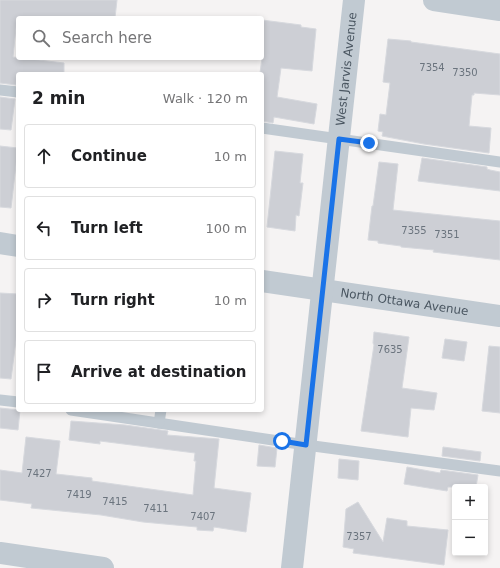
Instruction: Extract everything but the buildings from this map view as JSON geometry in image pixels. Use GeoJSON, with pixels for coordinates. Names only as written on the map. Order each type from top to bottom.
{"type":"FeatureCollection","features":[{"type":"Feature","properties":{"kind":"street","name":"West Jarvis Avenue"},"geometry":{"type":"LineString","coordinates":[[292,568],[354,0]]}},
{"type":"Feature","properties":{"kind":"street"},"geometry":{"type":"LineString","coordinates":[[434,0],[500,10]]}},
{"type":"Feature","properties":{"kind":"street"},"geometry":{"type":"LineString","coordinates":[[0,243],[16,246]]}},
{"type":"Feature","properties":{"kind":"street","name":"North Ottawa Avenue"},"geometry":{"type":"LineString","coordinates":[[264,281],[500,316]]}},
{"type":"Feature","properties":{"kind":"street"},"geometry":{"type":"LineString","coordinates":[[0,553],[103,568]]}},
{"type":"Feature","properties":{"kind":"lane"},"geometry":{"type":"LineString","coordinates":[[0,90],[16,92]]}},
{"type":"Feature","properties":{"kind":"lane"},"geometry":{"type":"LineString","coordinates":[[264,128],[500,162]]}},
{"type":"Feature","properties":{"kind":"lane"},"geometry":{"type":"LineString","coordinates":[[0,400],[16,402]]}},
{"type":"Feature","properties":{"kind":"lane"},"geometry":{"type":"LineString","coordinates":[[85,412],[306,445],[500,471]]}},
{"type":"Feature","properties":{"kind":"lane"},"geometry":{"type":"LineString","coordinates":[[159,423],[161,412]]}},
{"type":"Feature","properties":{"kind":"route"},"geometry":{"type":"LineString","coordinates":[[282,441],[306,445],[339,139],[369,143]]}}]}
